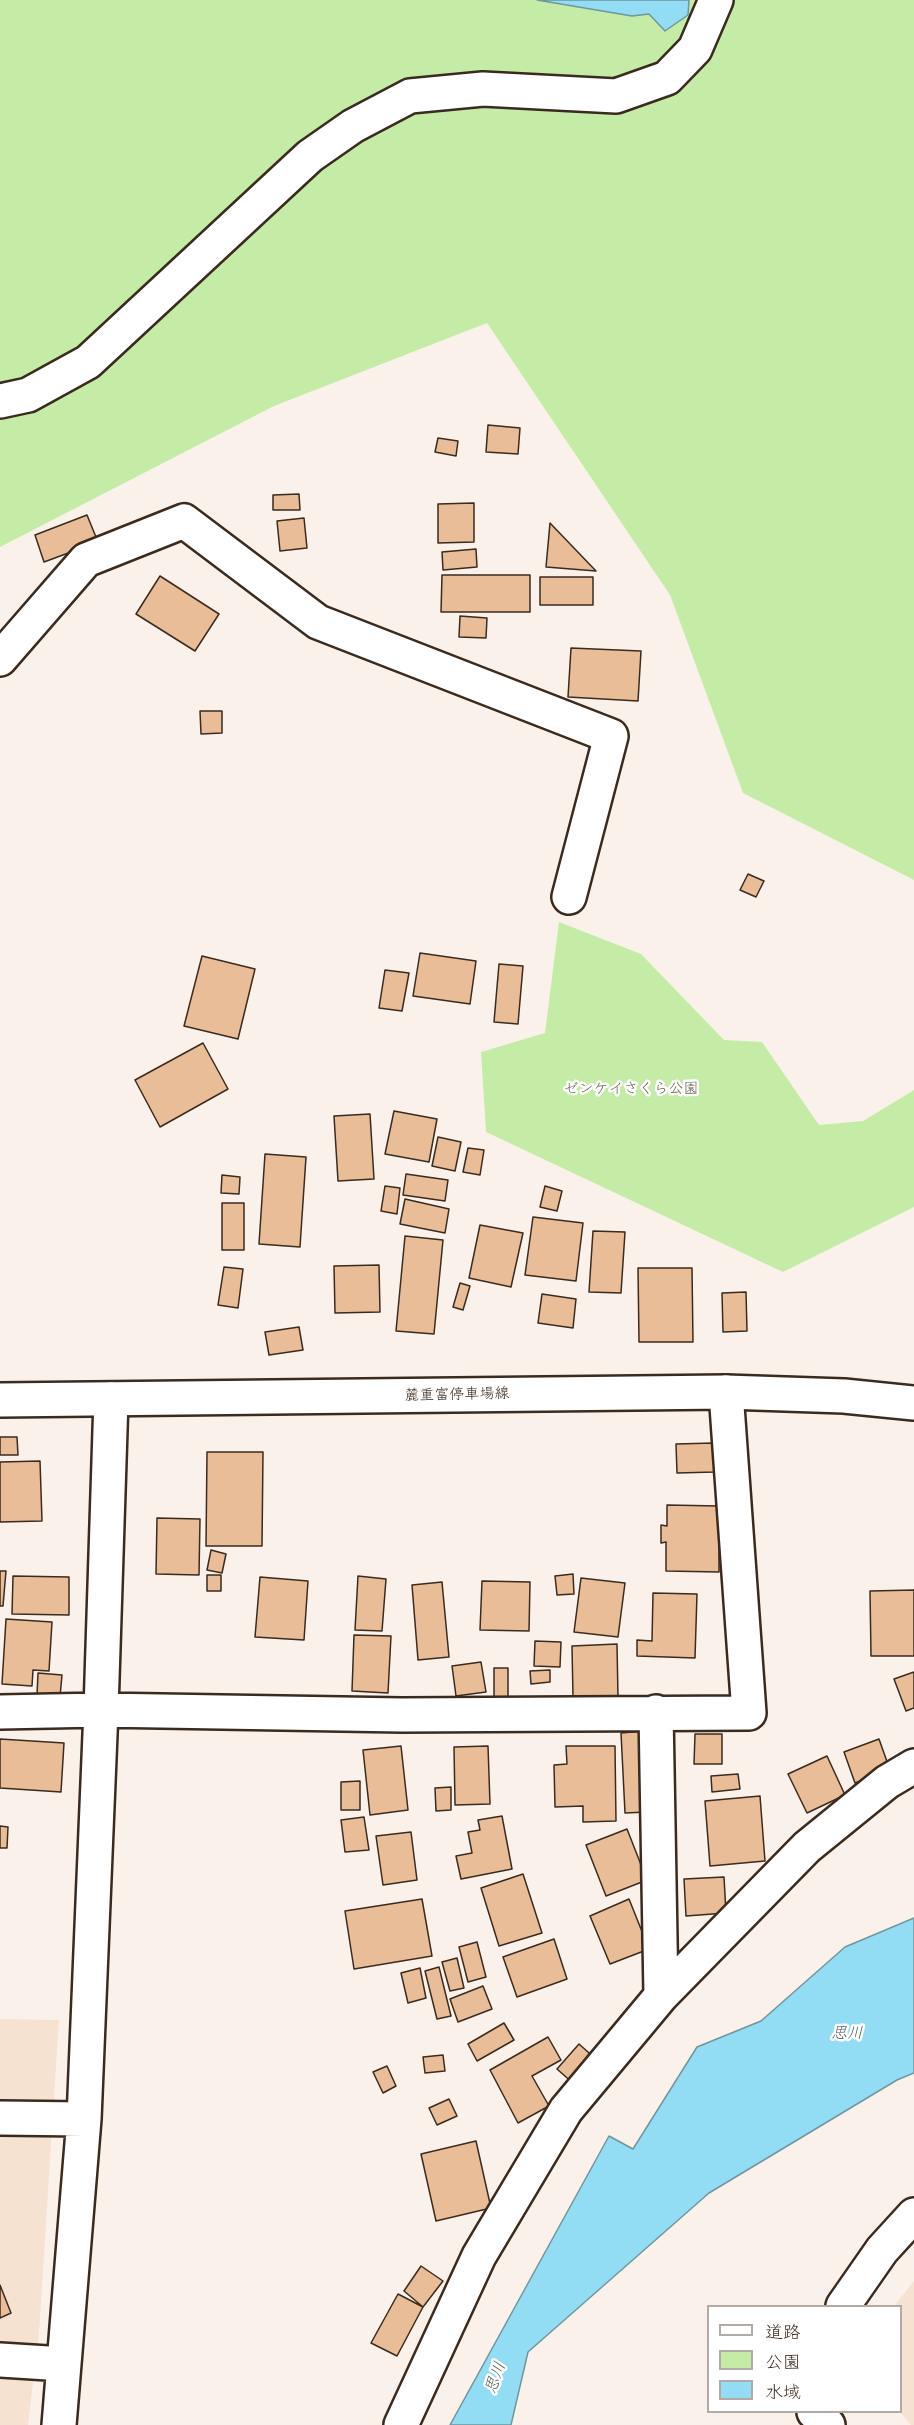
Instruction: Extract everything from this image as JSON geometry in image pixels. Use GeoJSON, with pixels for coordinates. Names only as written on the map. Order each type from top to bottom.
{"type":"FeatureCollection","features":[{"type":"Feature","properties":{"kind":"street"},"geometry":{"type":"LineString","coordinates":[[0,401],[28,395],[88,362],[310,156],[353,126],[410,96],[483,89],[616,96],[667,78],[695,49],[716,0]]}},
{"type":"Feature","properties":{"kind":"street"},"geometry":{"type":"LineString","coordinates":[[0,659],[86,560],[184,521],[318,622],[611,736],[569,897]]}},
{"type":"Feature","properties":{"kind":"street"},"geometry":{"type":"LineString","coordinates":[[0,1712],[101,1710],[402,1715],[749,1713],[726,1392]]}},
{"type":"Feature","properties":{"kind":"street","name":"麓重富停車場線"},"geometry":{"type":"LineString","coordinates":[[0,1400],[726,1392],[844,1396],[914,1403]]}},
{"type":"Feature","properties":{"kind":"street"},"geometry":{"type":"LineString","coordinates":[[59,2425],[84,2119],[111,1399]]}},
{"type":"Feature","properties":{"kind":"street"},"geometry":{"type":"LineString","coordinates":[[656,1712],[661,1996]]}},
{"type":"Feature","properties":{"kind":"street"},"geometry":{"type":"LineString","coordinates":[[401,2425],[479,2256],[566,2110],[661,1996],[807,1846],[887,1782],[914,1766]]}},
{"type":"Feature","properties":{"kind":"street"},"geometry":{"type":"LineString","coordinates":[[0,2118],[84,2119]]}},
{"type":"Feature","properties":{"kind":"street"},"geometry":{"type":"LineString","coordinates":[[844,2305],[882,2250],[914,2215]]}},
{"type":"Feature","properties":{"kind":"street"},"geometry":{"type":"LineString","coordinates":[[0,2360],[64,2364]]}},
{"type":"Feature","properties":{"kind":"street"},"geometry":{"type":"LineString","coordinates":[[815,2413],[828,2425]]}},
{"type":"Feature","properties":{"kind":"shaded area"},"geometry":{"type":"Polygon","coordinates":[[[0,2019],[59,2020],[39,2333],[28,2425],[0,2425],[0,2019]]]}},
{"type":"Feature","properties":{"kind":"shaded area"},"geometry":{"type":"Polygon","coordinates":[[[914,2281],[914,2425],[911,2425],[901,2413],[902,2305],[895,2305],[914,2281]]]}},
{"type":"Feature","properties":{"kind":"green space"},"geometry":{"type":"Polygon","coordinates":[[[0,0],[914,0],[914,880],[743,793],[670,595],[487,323],[274,406],[0,547],[0,0]]]}},
{"type":"Feature","properties":{"kind":"green space","name":"ゼンケイさくら公園"},"geometry":{"type":"Polygon","coordinates":[[[559,922],[641,954],[724,1040],[762,1042],[819,1125],[863,1121],[914,1090],[914,1207],[783,1272],[486,1132],[481,1052],[545,1033],[559,922]]]}},
{"type":"Feature","properties":{"kind":"water"},"geometry":{"type":"Polygon","coordinates":[[[537,0],[689,0],[688,15],[665,31],[649,14],[632,16],[537,0]]]}},
{"type":"Feature","properties":{"kind":"water","name":"思川"},"geometry":{"type":"Polygon","coordinates":[[[914,1918],[914,2073],[897,2080],[709,2193],[528,2352],[511,2425],[450,2425],[609,2136],[633,2149],[697,2047],[761,2021],[845,1947],[914,1918]]]}},
{"type":"Feature","properties":{"kind":"building"},"geometry":{"type":"Polygon","coordinates":[[[488,425],[520,428],[518,454],[486,452],[488,425]]]}},
{"type":"Feature","properties":{"kind":"building"},"geometry":{"type":"Polygon","coordinates":[[[438,438],[458,441],[456,456],[435,452],[438,438]]]}},
{"type":"Feature","properties":{"kind":"building"},"geometry":{"type":"Polygon","coordinates":[[[299,494],[300,510],[273,510],[273,495],[299,494]]]}},
{"type":"Feature","properties":{"kind":"building"},"geometry":{"type":"Polygon","coordinates":[[[474,503],[474,542],[438,543],[438,504],[474,503]]]}},
{"type":"Feature","properties":{"kind":"building"},"geometry":{"type":"Polygon","coordinates":[[[87,515],[98,542],[44,562],[35,535],[87,515]]]}},
{"type":"Feature","properties":{"kind":"building"},"geometry":{"type":"Polygon","coordinates":[[[304,518],[307,548],[280,551],[277,521],[304,518]]]}},
{"type":"Feature","properties":{"kind":"building"},"geometry":{"type":"Polygon","coordinates":[[[550,523],[596,571],[546,567],[550,523]]]}},
{"type":"Feature","properties":{"kind":"building"},"geometry":{"type":"Polygon","coordinates":[[[476,549],[477,567],[443,570],[442,552],[476,549]]]}},
{"type":"Feature","properties":{"kind":"building"},"geometry":{"type":"Polygon","coordinates":[[[442,575],[530,575],[530,612],[441,612],[442,575]]]}},
{"type":"Feature","properties":{"kind":"building"},"geometry":{"type":"Polygon","coordinates":[[[160,576],[219,614],[195,651],[136,614],[160,576]]]}},
{"type":"Feature","properties":{"kind":"building"},"geometry":{"type":"Polygon","coordinates":[[[540,577],[593,577],[593,605],[540,605],[540,577]]]}},
{"type":"Feature","properties":{"kind":"building"},"geometry":{"type":"Polygon","coordinates":[[[460,616],[487,618],[486,638],[459,637],[460,616]]]}},
{"type":"Feature","properties":{"kind":"building"},"geometry":{"type":"Polygon","coordinates":[[[571,648],[641,651],[638,701],[568,697],[571,648]]]}},
{"type":"Feature","properties":{"kind":"building"},"geometry":{"type":"Polygon","coordinates":[[[200,711],[222,711],[222,733],[201,734],[200,711]]]}},
{"type":"Feature","properties":{"kind":"building"},"geometry":{"type":"Polygon","coordinates":[[[748,874],[764,881],[756,897],[740,890],[748,874]]]}},
{"type":"Feature","properties":{"kind":"building"},"geometry":{"type":"Polygon","coordinates":[[[420,953],[476,961],[470,1004],[413,996],[420,953]]]}},
{"type":"Feature","properties":{"kind":"building"},"geometry":{"type":"Polygon","coordinates":[[[202,956],[255,969],[238,1039],[184,1026],[202,956]]]}},
{"type":"Feature","properties":{"kind":"building"},"geometry":{"type":"Polygon","coordinates":[[[499,964],[523,966],[518,1024],[494,1022],[499,964]]]}},
{"type":"Feature","properties":{"kind":"building"},"geometry":{"type":"Polygon","coordinates":[[[385,970],[409,973],[402,1011],[379,1008],[385,970]]]}},
{"type":"Feature","properties":{"kind":"building"},"geometry":{"type":"Polygon","coordinates":[[[203,1043],[228,1089],[160,1127],[135,1080],[203,1043]]]}},
{"type":"Feature","properties":{"kind":"building"},"geometry":{"type":"Polygon","coordinates":[[[394,1111],[437,1119],[429,1162],[385,1154],[394,1111]]]}},
{"type":"Feature","properties":{"kind":"building"},"geometry":{"type":"Polygon","coordinates":[[[370,1114],[374,1179],[338,1181],[334,1116],[370,1114]]]}},
{"type":"Feature","properties":{"kind":"building"},"geometry":{"type":"Polygon","coordinates":[[[438,1137],[461,1142],[455,1171],[432,1166],[438,1137]]]}},
{"type":"Feature","properties":{"kind":"building"},"geometry":{"type":"Polygon","coordinates":[[[468,1148],[484,1150],[480,1175],[463,1172],[468,1148]]]}},
{"type":"Feature","properties":{"kind":"building"},"geometry":{"type":"Polygon","coordinates":[[[265,1154],[306,1157],[300,1247],[259,1244],[265,1154]]]}},
{"type":"Feature","properties":{"kind":"building"},"geometry":{"type":"Polygon","coordinates":[[[406,1174],[448,1180],[445,1201],[403,1195],[406,1174]]]}},
{"type":"Feature","properties":{"kind":"building"},"geometry":{"type":"Polygon","coordinates":[[[222,1175],[240,1177],[239,1194],[221,1193],[222,1175]]]}},
{"type":"Feature","properties":{"kind":"building"},"geometry":{"type":"Polygon","coordinates":[[[385,1186],[400,1188],[397,1214],[381,1211],[385,1186]]]}},
{"type":"Feature","properties":{"kind":"building"},"geometry":{"type":"Polygon","coordinates":[[[545,1186],[562,1191],[557,1211],[540,1207],[545,1186]]]}},
{"type":"Feature","properties":{"kind":"building"},"geometry":{"type":"Polygon","coordinates":[[[405,1199],[449,1209],[445,1233],[400,1224],[405,1199]]]}},
{"type":"Feature","properties":{"kind":"building"},"geometry":{"type":"Polygon","coordinates":[[[222,1203],[244,1203],[244,1250],[222,1250],[222,1203]]]}},
{"type":"Feature","properties":{"kind":"building"},"geometry":{"type":"Polygon","coordinates":[[[533,1217],[583,1223],[576,1281],[525,1275],[533,1217]]]}},
{"type":"Feature","properties":{"kind":"building"},"geometry":{"type":"Polygon","coordinates":[[[480,1225],[523,1233],[511,1287],[469,1278],[480,1225]]]}},
{"type":"Feature","properties":{"kind":"building"},"geometry":{"type":"Polygon","coordinates":[[[593,1231],[625,1232],[621,1293],[589,1292],[593,1231]]]}},
{"type":"Feature","properties":{"kind":"building"},"geometry":{"type":"Polygon","coordinates":[[[405,1236],[443,1240],[434,1334],[396,1331],[405,1236]]]}},
{"type":"Feature","properties":{"kind":"building"},"geometry":{"type":"Polygon","coordinates":[[[379,1265],[380,1312],[335,1313],[334,1266],[379,1265]]]}},
{"type":"Feature","properties":{"kind":"building"},"geometry":{"type":"Polygon","coordinates":[[[224,1267],[243,1269],[238,1308],[218,1305],[224,1267]]]}},
{"type":"Feature","properties":{"kind":"building"},"geometry":{"type":"Polygon","coordinates":[[[638,1268],[692,1268],[693,1342],[639,1342],[638,1268]]]}},
{"type":"Feature","properties":{"kind":"building"},"geometry":{"type":"Polygon","coordinates":[[[460,1283],[470,1286],[463,1310],[453,1307],[460,1283]]]}},
{"type":"Feature","properties":{"kind":"building"},"geometry":{"type":"Polygon","coordinates":[[[746,1292],[747,1331],[723,1332],[722,1293],[746,1292]]]}},
{"type":"Feature","properties":{"kind":"building"},"geometry":{"type":"Polygon","coordinates":[[[542,1294],[576,1299],[573,1328],[538,1323],[542,1294]]]}},
{"type":"Feature","properties":{"kind":"building"},"geometry":{"type":"Polygon","coordinates":[[[299,1327],[303,1350],[269,1355],[265,1332],[299,1327]]]}},
{"type":"Feature","properties":{"kind":"building"},"geometry":{"type":"Polygon","coordinates":[[[0,1437],[17,1437],[18,1455],[0,1455],[0,1437]]]}},
{"type":"Feature","properties":{"kind":"building"},"geometry":{"type":"Polygon","coordinates":[[[714,1443],[715,1472],[677,1473],[676,1444],[714,1443]]]}},
{"type":"Feature","properties":{"kind":"building"},"geometry":{"type":"Polygon","coordinates":[[[207,1452],[263,1452],[262,1546],[206,1546],[207,1452]]]}},
{"type":"Feature","properties":{"kind":"building"},"geometry":{"type":"Polygon","coordinates":[[[40,1461],[42,1521],[0,1522],[0,1462],[40,1461]]]}},
{"type":"Feature","properties":{"kind":"building"},"geometry":{"type":"Polygon","coordinates":[[[667,1505],[719,1506],[719,1572],[666,1571],[666,1542],[661,1543],[661,1525],[667,1526],[667,1505]]]}},
{"type":"Feature","properties":{"kind":"building"},"geometry":{"type":"Polygon","coordinates":[[[157,1518],[200,1519],[199,1575],[156,1574],[157,1518]]]}},
{"type":"Feature","properties":{"kind":"building"},"geometry":{"type":"Polygon","coordinates":[[[211,1550],[226,1554],[222,1573],[207,1570],[211,1550]]]}},
{"type":"Feature","properties":{"kind":"building"},"geometry":{"type":"Polygon","coordinates":[[[0,1571],[6,1571],[3,1606],[0,1606],[0,1571]]]}},
{"type":"Feature","properties":{"kind":"building"},"geometry":{"type":"Polygon","coordinates":[[[573,1574],[574,1594],[557,1595],[555,1576],[573,1574]]]}},
{"type":"Feature","properties":{"kind":"building"},"geometry":{"type":"Polygon","coordinates":[[[207,1575],[221,1575],[221,1591],[207,1591],[207,1575]]]}},
{"type":"Feature","properties":{"kind":"building"},"geometry":{"type":"Polygon","coordinates":[[[13,1576],[69,1577],[69,1615],[12,1614],[13,1576]]]}},
{"type":"Feature","properties":{"kind":"building"},"geometry":{"type":"Polygon","coordinates":[[[358,1576],[386,1579],[382,1631],[355,1630],[358,1576]]]}},
{"type":"Feature","properties":{"kind":"building"},"geometry":{"type":"Polygon","coordinates":[[[260,1577],[308,1581],[304,1640],[255,1637],[260,1577]]]}},
{"type":"Feature","properties":{"kind":"building"},"geometry":{"type":"Polygon","coordinates":[[[581,1578],[625,1583],[618,1637],[574,1632],[581,1578]]]}},
{"type":"Feature","properties":{"kind":"building"},"geometry":{"type":"Polygon","coordinates":[[[482,1581],[530,1582],[529,1631],[480,1630],[482,1581]]]}},
{"type":"Feature","properties":{"kind":"building"},"geometry":{"type":"Polygon","coordinates":[[[442,1582],[449,1657],[418,1660],[412,1585],[442,1582]]]}},
{"type":"Feature","properties":{"kind":"building"},"geometry":{"type":"Polygon","coordinates":[[[914,1590],[914,1656],[871,1656],[870,1591],[914,1590]]]}},
{"type":"Feature","properties":{"kind":"building"},"geometry":{"type":"Polygon","coordinates":[[[653,1593],[697,1594],[695,1658],[637,1656],[637,1640],[652,1641],[653,1593]]]}},
{"type":"Feature","properties":{"kind":"building"},"geometry":{"type":"Polygon","coordinates":[[[6,1619],[52,1622],[49,1671],[33,1670],[32,1686],[2,1684],[6,1619]]]}},
{"type":"Feature","properties":{"kind":"building"},"geometry":{"type":"Polygon","coordinates":[[[354,1635],[391,1636],[388,1693],[352,1691],[354,1635]]]}},
{"type":"Feature","properties":{"kind":"building"},"geometry":{"type":"Polygon","coordinates":[[[535,1641],[561,1642],[560,1667],[534,1666],[535,1641]]]}},
{"type":"Feature","properties":{"kind":"building"},"geometry":{"type":"Polygon","coordinates":[[[617,1644],[618,1697],[573,1698],[572,1646],[617,1644]]]}},
{"type":"Feature","properties":{"kind":"building"},"geometry":{"type":"Polygon","coordinates":[[[481,1662],[486,1692],[456,1696],[452,1666],[481,1662]]]}},
{"type":"Feature","properties":{"kind":"building"},"geometry":{"type":"Polygon","coordinates":[[[494,1668],[508,1668],[508,1701],[494,1701],[494,1668]]]}},
{"type":"Feature","properties":{"kind":"building"},"geometry":{"type":"Polygon","coordinates":[[[550,1670],[550,1682],[531,1684],[530,1671],[550,1670]]]}},
{"type":"Feature","properties":{"kind":"building"},"geometry":{"type":"Polygon","coordinates":[[[914,1672],[914,1708],[906,1711],[894,1679],[914,1672]]]}},
{"type":"Feature","properties":{"kind":"building"},"geometry":{"type":"Polygon","coordinates":[[[38,1673],[62,1675],[60,1697],[37,1695],[38,1673]]]}},
{"type":"Feature","properties":{"kind":"building"},"geometry":{"type":"Polygon","coordinates":[[[643,1731],[647,1812],[625,1813],[621,1733],[643,1731]]]}},
{"type":"Feature","properties":{"kind":"building"},"geometry":{"type":"Polygon","coordinates":[[[695,1734],[722,1734],[722,1764],[694,1764],[695,1734]]]}},
{"type":"Feature","properties":{"kind":"building"},"geometry":{"type":"Polygon","coordinates":[[[0,1739],[64,1743],[61,1792],[0,1788],[0,1739]]]}},
{"type":"Feature","properties":{"kind":"building"},"geometry":{"type":"Polygon","coordinates":[[[879,1739],[890,1770],[855,1783],[844,1752],[879,1739]]]}},
{"type":"Feature","properties":{"kind":"building"},"geometry":{"type":"Polygon","coordinates":[[[401,1746],[408,1810],[370,1815],[363,1750],[401,1746]]]}},
{"type":"Feature","properties":{"kind":"building"},"geometry":{"type":"Polygon","coordinates":[[[488,1746],[490,1804],[455,1805],[454,1747],[488,1746]]]}},
{"type":"Feature","properties":{"kind":"building"},"geometry":{"type":"Polygon","coordinates":[[[566,1746],[615,1746],[616,1821],[583,1822],[583,1806],[555,1807],[554,1765],[567,1764],[566,1746]]]}},
{"type":"Feature","properties":{"kind":"building"},"geometry":{"type":"Polygon","coordinates":[[[827,1756],[845,1795],[807,1813],[788,1774],[827,1756]]]}},
{"type":"Feature","properties":{"kind":"building"},"geometry":{"type":"Polygon","coordinates":[[[738,1774],[740,1789],[712,1792],[711,1776],[738,1774]]]}},
{"type":"Feature","properties":{"kind":"building"},"geometry":{"type":"Polygon","coordinates":[[[360,1781],[360,1810],[341,1810],[341,1782],[360,1781]]]}},
{"type":"Feature","properties":{"kind":"building"},"geometry":{"type":"Polygon","coordinates":[[[451,1787],[451,1810],[436,1811],[435,1788],[451,1787]]]}},
{"type":"Feature","properties":{"kind":"building"},"geometry":{"type":"Polygon","coordinates":[[[760,1796],[765,1861],[710,1866],[705,1801],[760,1796]]]}},
{"type":"Feature","properties":{"kind":"building"},"geometry":{"type":"Polygon","coordinates":[[[502,1816],[512,1869],[461,1879],[456,1856],[472,1853],[468,1832],[480,1830],[478,1820],[502,1816]]]}},
{"type":"Feature","properties":{"kind":"building"},"geometry":{"type":"Polygon","coordinates":[[[364,1817],[369,1850],[345,1852],[341,1820],[364,1817]]]}},
{"type":"Feature","properties":{"kind":"building"},"geometry":{"type":"Polygon","coordinates":[[[0,1826],[8,1827],[7,1848],[0,1848],[0,1826]]]}},
{"type":"Feature","properties":{"kind":"building"},"geometry":{"type":"Polygon","coordinates":[[[627,1829],[647,1880],[606,1896],[586,1845],[627,1829]]]}},
{"type":"Feature","properties":{"kind":"building"},"geometry":{"type":"Polygon","coordinates":[[[411,1832],[417,1880],[383,1885],[376,1836],[411,1832]]]}},
{"type":"Feature","properties":{"kind":"building"},"geometry":{"type":"Polygon","coordinates":[[[523,1874],[542,1933],[499,1946],[481,1888],[523,1874]]]}},
{"type":"Feature","properties":{"kind":"building"},"geometry":{"type":"Polygon","coordinates":[[[724,1877],[726,1913],[686,1916],[684,1879],[724,1877]]]}},
{"type":"Feature","properties":{"kind":"building"},"geometry":{"type":"Polygon","coordinates":[[[422,1899],[432,1956],[354,1969],[345,1911],[422,1899]]]}},
{"type":"Feature","properties":{"kind":"building"},"geometry":{"type":"Polygon","coordinates":[[[629,1899],[649,1949],[610,1964],[590,1916],[629,1899]]]}},
{"type":"Feature","properties":{"kind":"building"},"geometry":{"type":"Polygon","coordinates":[[[554,1939],[567,1979],[517,1997],[503,1957],[554,1939]]]}},
{"type":"Feature","properties":{"kind":"building"},"geometry":{"type":"Polygon","coordinates":[[[477,1942],[486,1977],[468,1982],[459,1947],[477,1942]]]}},
{"type":"Feature","properties":{"kind":"building"},"geometry":{"type":"Polygon","coordinates":[[[457,1958],[464,1988],[450,1991],[442,1962],[457,1958]]]}},
{"type":"Feature","properties":{"kind":"building"},"geometry":{"type":"Polygon","coordinates":[[[439,1967],[451,2016],[437,2019],[425,1971],[439,1967]]]}},
{"type":"Feature","properties":{"kind":"building"},"geometry":{"type":"Polygon","coordinates":[[[420,1968],[426,1998],[408,2003],[401,1973],[420,1968]]]}},
{"type":"Feature","properties":{"kind":"building"},"geometry":{"type":"Polygon","coordinates":[[[483,1986],[492,2009],[458,2022],[450,1999],[483,1986]]]}},
{"type":"Feature","properties":{"kind":"building"},"geometry":{"type":"Polygon","coordinates":[[[504,2023],[514,2040],[477,2061],[468,2044],[504,2023]]]}},
{"type":"Feature","properties":{"kind":"building"},"geometry":{"type":"Polygon","coordinates":[[[548,2037],[561,2060],[532,2076],[549,2106],[518,2123],[490,2070],[548,2037]]]}},
{"type":"Feature","properties":{"kind":"building"},"geometry":{"type":"Polygon","coordinates":[[[579,2044],[597,2060],[575,2085],[557,2069],[579,2044]]]}},
{"type":"Feature","properties":{"kind":"building"},"geometry":{"type":"Polygon","coordinates":[[[443,2055],[445,2071],[425,2073],[423,2057],[443,2055]]]}},
{"type":"Feature","properties":{"kind":"building"},"geometry":{"type":"Polygon","coordinates":[[[387,2066],[396,2086],[383,2093],[373,2072],[387,2066]]]}},
{"type":"Feature","properties":{"kind":"building"},"geometry":{"type":"Polygon","coordinates":[[[449,2099],[457,2116],[437,2125],[429,2108],[449,2099]]]}},
{"type":"Feature","properties":{"kind":"building"},"geometry":{"type":"Polygon","coordinates":[[[476,2141],[491,2208],[436,2221],[421,2154],[476,2141]]]}},
{"type":"Feature","properties":{"kind":"building"},"geometry":{"type":"Polygon","coordinates":[[[421,2266],[443,2281],[423,2307],[404,2291],[421,2266]]]}},
{"type":"Feature","properties":{"kind":"building"},"geometry":{"type":"Polygon","coordinates":[[[0,2285],[11,2313],[0,2318],[0,2285]]]}},
{"type":"Feature","properties":{"kind":"building"},"geometry":{"type":"Polygon","coordinates":[[[398,2294],[423,2307],[397,2356],[371,2343],[398,2294]]]}}]}
